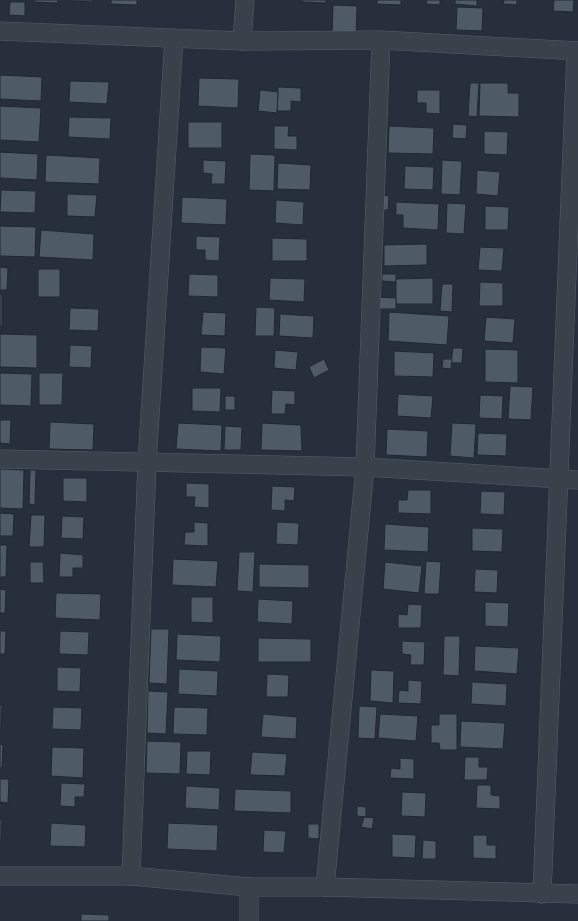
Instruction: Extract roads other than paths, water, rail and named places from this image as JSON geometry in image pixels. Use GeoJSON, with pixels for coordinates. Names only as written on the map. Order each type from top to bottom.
{"type":"FeatureCollection","features":[{"type":"Feature","properties":{"kind":"street"},"geometry":{"type":"LineString","coordinates":[[242,41],[245,0]]}},
{"type":"Feature","properties":{"kind":"street"},"geometry":{"type":"LineString","coordinates":[[0,31],[242,41],[381,40],[577,51],[542,894]]}},
{"type":"Feature","properties":{"kind":"street"},"geometry":{"type":"LineString","coordinates":[[131,876],[147,462],[174,38]]}},
{"type":"Feature","properties":{"kind":"street"},"geometry":{"type":"LineString","coordinates":[[325,887],[365,467],[381,40]]}},
{"type":"Feature","properties":{"kind":"street"},"geometry":{"type":"LineString","coordinates":[[0,459],[365,467],[578,480]]}},
{"type":"Feature","properties":{"kind":"street"},"geometry":{"type":"LineString","coordinates":[[0,876],[131,876],[248,887],[325,887],[578,894]]}},
{"type":"Feature","properties":{"kind":"street"},"geometry":{"type":"LineString","coordinates":[[248,887],[250,921]]}}]}
